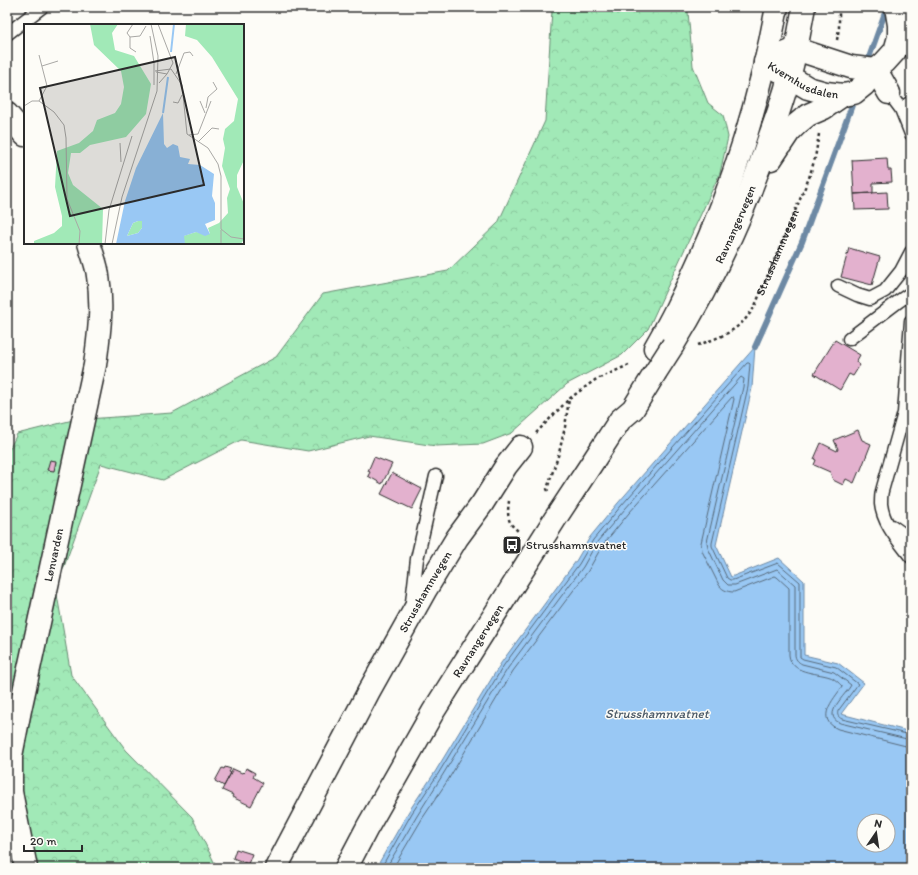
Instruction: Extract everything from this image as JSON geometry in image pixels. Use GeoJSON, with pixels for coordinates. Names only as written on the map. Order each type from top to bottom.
{"type":"FeatureCollection","features":[{"type":"Feature","properties":{"kind":"street","name":"Ravnangervegen"},"geometry":{"type":"LineString","coordinates":[[674,346],[678,305],[703,252],[735,170],[765,62],[777,7]]}},
{"type":"Feature","properties":{"kind":"street","name":"Ravnangervegen"},"geometry":{"type":"LineString","coordinates":[[346,868],[433,712],[555,518],[620,420],[633,409],[644,368],[674,346],[692,314],[732,234],[765,154],[789,76],[804,7]]}},
{"type":"Feature","properties":{"kind":"street","name":"Kvernhusdalen"},"geometry":{"type":"LineString","coordinates":[[765,62],[808,88],[843,96],[854,93],[864,85],[876,70],[886,62],[895,51],[899,37],[900,25],[896,7]]}},
{"type":"Feature","properties":{"kind":"street","name":"Kvernhusdalen"},"geometry":{"type":"LineString","coordinates":[[765,62],[796,49],[851,67],[876,70]]}},
{"type":"Feature","properties":{"kind":"street"},"geometry":{"type":"LineString","coordinates":[[876,70],[895,101]]}},
{"type":"Feature","properties":{"kind":"street"},"geometry":{"type":"LineString","coordinates":[[749,194],[789,132],[808,115],[824,108],[843,96]]}},
{"type":"Feature","properties":{"kind":"street"},"geometry":{"type":"LineString","coordinates":[[7,114],[24,134]]}},
{"type":"Feature","properties":{"kind":"street","name":"Lønvarden"},"geometry":{"type":"LineString","coordinates":[[26,868],[11,792],[11,756],[96,365],[100,330],[101,302],[98,274],[89,244]]}},
{"type":"Feature","properties":{"kind":"street","name":"Strusshamnvegen"},"geometry":{"type":"LineString","coordinates":[[276,868],[369,691],[426,589],[457,538],[482,504],[506,466],[521,447]]}},
{"type":"Feature","properties":{"kind":"lane"},"geometry":{"type":"LineString","coordinates":[[7,34],[42,7]]}},
{"type":"Feature","properties":{"kind":"lane"},"geometry":{"type":"LineString","coordinates":[[911,102],[895,101],[911,134]]}},
{"type":"Feature","properties":{"kind":"lane"},"geometry":{"type":"LineString","coordinates":[[838,286],[870,299],[885,291],[901,271],[911,252]]}},
{"type":"Feature","properties":{"kind":"lane"},"geometry":{"type":"LineString","coordinates":[[849,339],[911,293]]}},
{"type":"Feature","properties":{"kind":"lane"},"geometry":{"type":"LineString","coordinates":[[911,321],[904,413],[882,491],[881,503],[883,514],[890,529],[911,557]]}},
{"type":"Feature","properties":{"kind":"lane"},"geometry":{"type":"LineString","coordinates":[[415,608],[412,602],[417,558],[436,476]]}},
{"type":"Feature","properties":{"kind":"lane"},"geometry":{"type":"LineString","coordinates":[[887,523],[906,536],[911,537]]}},
{"type":"Feature","properties":{"kind":"path","name":"Strusshamnvegen"},"geometry":{"type":"LineString","coordinates":[[674,346],[714,340],[740,325],[754,308],[809,178],[815,158],[820,130]]}},
{"type":"Feature","properties":{"kind":"path"},"geometry":{"type":"LineString","coordinates":[[521,447],[569,399],[595,380],[644,368]]}},
{"type":"Feature","properties":{"kind":"path"},"geometry":{"type":"LineString","coordinates":[[555,518],[547,489],[559,453],[569,399]]}},
{"type":"Feature","properties":{"kind":"green space"},"geometry":{"type":"Polygon","coordinates":[[[551,7],[687,7],[693,66],[708,103],[723,115],[728,137],[720,173],[648,329],[622,355],[567,384],[512,433],[483,444],[436,446],[369,436],[308,451],[241,440],[163,480],[101,464],[56,589],[71,675],[126,750],[192,817],[217,868],[7,868],[7,454],[17,434],[73,420],[172,413],[276,357],[323,294],[448,271],[498,223],[545,121],[551,7]]]}},
{"type":"Feature","properties":{"kind":"water","name":"Strusshamnvatnet"},"geometry":{"type":"Polygon","coordinates":[[[755,347],[752,388],[716,545],[731,577],[779,558],[804,581],[804,655],[838,663],[864,683],[841,714],[911,732],[911,868],[376,868],[409,811],[435,772],[501,663],[576,561],[590,537],[755,347]]]}},
{"type":"Feature","properties":{"kind":"building"},"geometry":{"type":"Polygon","coordinates":[[[887,158],[888,170],[891,170],[892,182],[873,183],[873,193],[854,194],[852,160],[887,158]]]}},
{"type":"Feature","properties":{"kind":"building"},"geometry":{"type":"Polygon","coordinates":[[[887,192],[888,209],[855,210],[854,194],[887,192]]]}},
{"type":"Feature","properties":{"kind":"building"},"geometry":{"type":"Polygon","coordinates":[[[849,248],[880,257],[872,285],[841,277],[849,248]]]}},
{"type":"Feature","properties":{"kind":"building"},"geometry":{"type":"Polygon","coordinates":[[[835,340],[860,355],[856,362],[860,365],[853,376],[849,374],[840,390],[814,374],[835,340]]]}},
{"type":"Feature","properties":{"kind":"building"},"geometry":{"type":"Polygon","coordinates":[[[858,430],[862,440],[871,444],[854,483],[846,479],[843,485],[833,480],[830,472],[814,465],[816,460],[814,459],[821,443],[837,451],[838,449],[834,440],[858,430]]]}},
{"type":"Feature","properties":{"kind":"building"},"geometry":{"type":"Polygon","coordinates":[[[374,457],[392,464],[382,484],[368,476],[370,472],[368,471],[374,457]]]}},
{"type":"Feature","properties":{"kind":"building"},"geometry":{"type":"Polygon","coordinates":[[[50,460],[56,461],[54,471],[47,470],[50,460]]]}},
{"type":"Feature","properties":{"kind":"building"},"geometry":{"type":"Polygon","coordinates":[[[392,473],[422,489],[412,509],[381,494],[392,473]]]}},
{"type":"Feature","properties":{"kind":"building"},"geometry":{"type":"Polygon","coordinates":[[[225,767],[231,769],[229,772],[231,773],[224,786],[215,781],[222,768],[224,769],[225,767]]]}},
{"type":"Feature","properties":{"kind":"building"},"geometry":{"type":"Polygon","coordinates":[[[246,768],[255,773],[253,777],[263,783],[251,806],[232,797],[233,795],[222,790],[233,769],[244,773],[246,768]]]}},
{"type":"Feature","properties":{"kind":"building"},"geometry":{"type":"Polygon","coordinates":[[[236,849],[252,854],[248,864],[233,858],[236,849]]]}},
{"type":"Feature","properties":{"kind":"waterway"},"geometry":{"type":"LineString","coordinates":[[866,66],[887,7]]}},
{"type":"Feature","properties":{"kind":"waterway"},"geometry":{"type":"LineString","coordinates":[[755,347],[802,242],[855,97]]}},
{"type":"Feature","properties":{"kind":"place","name":"Strusshamnsvatnet"},"geometry":{"type":"Point","coordinates":[512,545]}}]}
